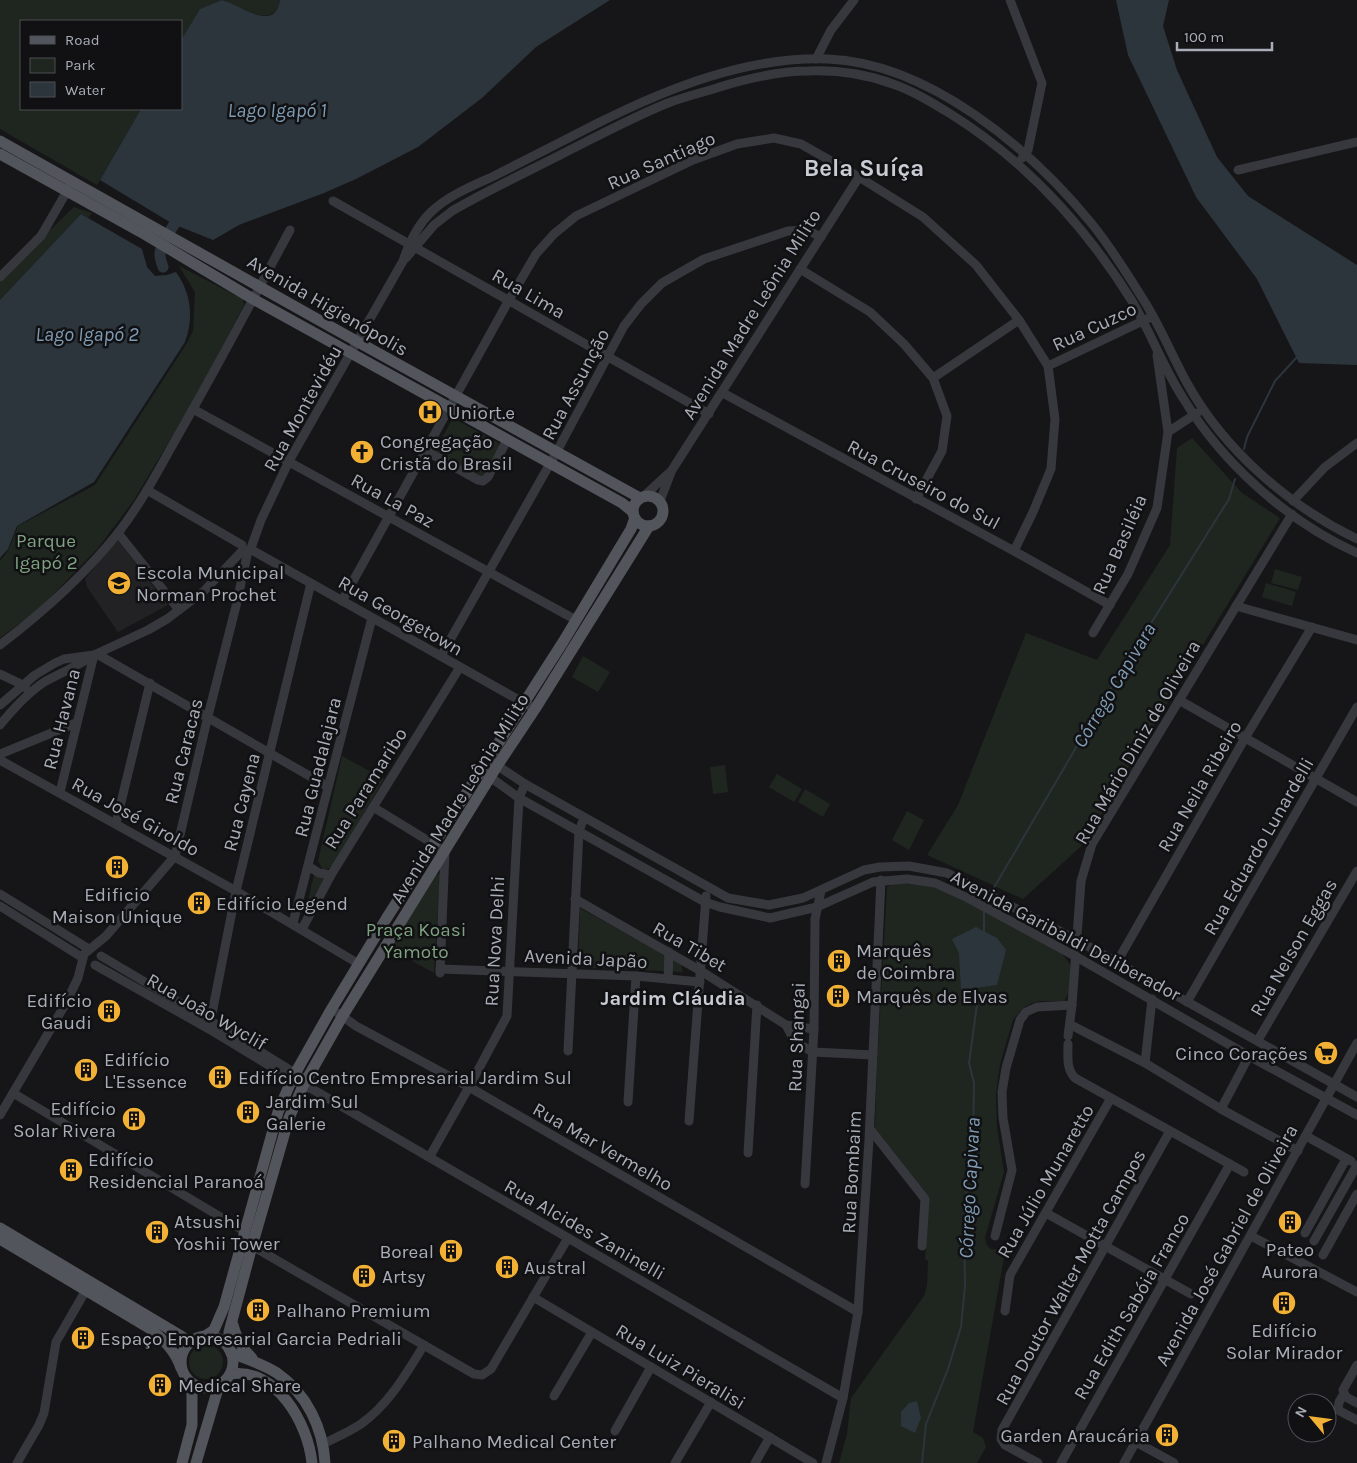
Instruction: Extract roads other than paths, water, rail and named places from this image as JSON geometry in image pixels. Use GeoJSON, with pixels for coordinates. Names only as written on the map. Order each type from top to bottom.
{"type":"FeatureCollection","features":[{"type":"Feature","properties":{"kind":"main road","name":"Avenida Higienópolis"},"geometry":{"type":"LineString","coordinates":[[0,141],[160,243],[253,299],[354,347]]}},
{"type":"Feature","properties":{"kind":"main road","name":"Avenida Higienópolis"},"geometry":{"type":"LineString","coordinates":[[0,154],[70,186],[260,287],[354,347],[453,402],[642,497]]}},
{"type":"Feature","properties":{"kind":"main road","name":"Avenida Higienópolis"},"geometry":{"type":"LineString","coordinates":[[453,402],[507,440],[622,504],[634,515]]}},
{"type":"Feature","properties":{"kind":"main road"},"geometry":{"type":"LineString","coordinates":[[653,496],[660,501],[664,510],[661,519],[654,525],[640,524],[634,515],[634,504],[642,497],[653,496]]}},
{"type":"Feature","properties":{"kind":"main road","name":"Avenida Madre Leônia Milito"},"geometry":{"type":"LineString","coordinates":[[205,1336],[214,1330],[224,1307],[273,1128],[294,1076],[332,1008],[433,844],[576,620],[631,529],[634,515]]}},
{"type":"Feature","properties":{"kind":"main road","name":"Avenida Madre Leônia Milito"},"geometry":{"type":"LineString","coordinates":[[230,1351],[229,1332],[280,1147],[285,1131],[307,1085],[342,1017],[490,777],[535,709],[649,526]]}},
{"type":"Feature","properties":{"kind":"main road"},"geometry":{"type":"LineString","coordinates":[[0,1228],[190,1343]]}},
{"type":"Feature","properties":{"kind":"main road"},"geometry":{"type":"LineString","coordinates":[[0,1240],[86,1290],[160,1337],[176,1355],[183,1374],[192,1384],[204,1388],[219,1385]]}},
{"type":"Feature","properties":{"kind":"main road"},"geometry":{"type":"LineString","coordinates":[[232,1322],[236,1338],[244,1351],[257,1362]]}},
{"type":"Feature","properties":{"kind":"main road"},"geometry":{"type":"LineString","coordinates":[[181,1368],[182,1354],[190,1343],[197,1338],[205,1336],[219,1339],[230,1351],[257,1362],[278,1374],[298,1394],[316,1421],[323,1444],[325,1463]]}},
{"type":"Feature","properties":{"kind":"main road"},"geometry":{"type":"LineString","coordinates":[[196,1463],[219,1385],[230,1374],[232,1360],[230,1351]]}},
{"type":"Feature","properties":{"kind":"main road"},"geometry":{"type":"LineString","coordinates":[[230,1374],[250,1374],[264,1382],[281,1396],[292,1408],[304,1430],[311,1451],[312,1463]]}},
{"type":"Feature","properties":{"kind":"main road"},"geometry":{"type":"LineString","coordinates":[[182,1463],[192,1425],[192,1384]]}},
{"type":"Feature","properties":{"kind":"street"},"geometry":{"type":"LineString","coordinates":[[816,59],[831,30],[854,0]]}},
{"type":"Feature","properties":{"kind":"street"},"geometry":{"type":"LineString","coordinates":[[1010,0],[1042,83],[1028,150],[1017,163]]}},
{"type":"Feature","properties":{"kind":"street"},"geometry":{"type":"LineString","coordinates":[[412,246],[425,218],[442,203],[637,104],[665,92],[737,70],[781,61],[831,59],[870,64],[921,82],[982,121],[1038,166],[1094,227],[1143,298],[1188,384],[1203,408],[1227,438],[1266,480],[1320,519],[1357,539]]}},
{"type":"Feature","properties":{"kind":"street"},"geometry":{"type":"LineString","coordinates":[[867,76],[870,64]]}},
{"type":"Feature","properties":{"kind":"street"},"geometry":{"type":"LineString","coordinates":[[412,246],[452,211],[473,199],[668,103],[762,76],[806,71],[867,76],[891,83],[915,93],[964,122],[1030,174],[1085,233],[1108,264],[1143,321],[1183,399],[1234,463],[1256,485],[1308,526],[1357,553]]}},
{"type":"Feature","properties":{"kind":"street"},"geometry":{"type":"LineString","coordinates":[[710,78],[712,90]]}},
{"type":"Feature","properties":{"kind":"street","name":"Rua Santiago"},"geometry":{"type":"LineString","coordinates":[[342,601],[509,300],[536,254],[554,234],[576,216],[693,160],[737,144],[774,138],[801,144],[923,217],[976,264],[1019,320],[1048,366],[1055,419],[1051,469],[1014,551]]}},
{"type":"Feature","properties":{"kind":"street"},"geometry":{"type":"LineString","coordinates":[[1238,170],[1357,142]]}},
{"type":"Feature","properties":{"kind":"street"},"geometry":{"type":"LineString","coordinates":[[559,144],[564,154]]}},
{"type":"Feature","properties":{"kind":"street"},"geometry":{"type":"LineString","coordinates":[[1030,174],[1038,166]]}},
{"type":"Feature","properties":{"kind":"street","name":"Avenida Madre Leônia Milito"},"geometry":{"type":"LineString","coordinates":[[660,501],[672,470],[859,177]]}},
{"type":"Feature","properties":{"kind":"street"},"geometry":{"type":"LineString","coordinates":[[0,277],[40,236],[70,186]]}},
{"type":"Feature","properties":{"kind":"street","name":"Rua Lima"},"geometry":{"type":"LineString","coordinates":[[333,201],[709,414]]}},
{"type":"Feature","properties":{"kind":"street"},"geometry":{"type":"LineString","coordinates":[[425,218],[428,224],[434,225]]}},
{"type":"Feature","properties":{"kind":"street"},"geometry":{"type":"LineString","coordinates":[[1085,233],[1094,227]]}},
{"type":"Feature","properties":{"kind":"street"},"geometry":{"type":"LineString","coordinates":[[0,645],[34,619],[77,578],[118,533],[147,490],[193,409],[290,230]]}},
{"type":"Feature","properties":{"kind":"street","name":"Rua Assunção"},"geometry":{"type":"LineString","coordinates":[[441,656],[556,453],[624,326],[641,304],[662,283],[704,259],[788,231],[807,230],[821,237]]}},
{"type":"Feature","properties":{"kind":"street","name":"Rua Montevidéu"},"geometry":{"type":"LineString","coordinates":[[0,705],[23,685],[55,662],[95,654],[148,630],[204,592],[246,548],[262,520],[288,461],[412,246]]}},
{"type":"Feature","properties":{"kind":"street"},"geometry":{"type":"LineString","coordinates":[[800,269],[870,312],[904,344],[933,378],[947,416],[942,451],[916,499]]}},
{"type":"Feature","properties":{"kind":"street","name":"Rua Cuzco"},"geometry":{"type":"LineString","coordinates":[[1048,366],[1153,316]]}},
{"type":"Feature","properties":{"kind":"street"},"geometry":{"type":"LineString","coordinates":[[933,378],[1019,320]]}},
{"type":"Feature","properties":{"kind":"street","name":"Rua Basiléia"},"geometry":{"type":"LineString","coordinates":[[1093,633],[1128,574],[1157,508],[1168,432],[1155,345]]}},
{"type":"Feature","properties":{"kind":"street","name":"Rua Cruseiro do Sul"},"geometry":{"type":"LineString","coordinates":[[722,393],[1110,605]]}},
{"type":"Feature","properties":{"kind":"street"},"geometry":{"type":"LineString","coordinates":[[1168,432],[1203,408]]}},
{"type":"Feature","properties":{"kind":"street","name":"Rua La Paz"},"geometry":{"type":"LineString","coordinates":[[193,409],[576,620]]}},
{"type":"Feature","properties":{"kind":"street"},"geometry":{"type":"LineString","coordinates":[[426,451],[478,480],[484,481],[488,477],[507,440]]}},
{"type":"Feature","properties":{"kind":"street"},"geometry":{"type":"LineString","coordinates":[[1293,500],[1325,467],[1357,443]]}},
{"type":"Feature","properties":{"kind":"street","name":"Avenida Madre Leônia Milito"},"geometry":{"type":"LineString","coordinates":[[642,497],[672,470]]}},
{"type":"Feature","properties":{"kind":"street","name":"Rua Georgetown"},"geometry":{"type":"LineString","coordinates":[[147,490],[246,548],[535,709]]}},
{"type":"Feature","properties":{"kind":"street","name":"Rua Mário Diniz de Oliveira"},"geometry":{"type":"LineString","coordinates":[[1244,1172],[1071,1074],[1068,1067],[1068,1040],[1081,881],[1092,844],[1292,514]]}},
{"type":"Feature","properties":{"kind":"street"},"geometry":{"type":"LineString","coordinates":[[118,533],[179,610]]}},
{"type":"Feature","properties":{"kind":"street","name":"Rua Caracas"},"geometry":{"type":"LineString","coordinates":[[0,1115],[66,1003],[90,948],[106,936],[175,856],[236,606],[246,548]]}},
{"type":"Feature","properties":{"kind":"street","name":"Rua Cayena"},"geometry":{"type":"LineString","coordinates":[[210,1025],[236,891],[311,583]]}},
{"type":"Feature","properties":{"kind":"street"},"geometry":{"type":"LineString","coordinates":[[1236,606],[1357,640]]}},
{"type":"Feature","properties":{"kind":"street","name":"Rua Guadalajara"},"geometry":{"type":"LineString","coordinates":[[293,923],[372,618]]}},
{"type":"Feature","properties":{"kind":"street","name":"Rua Neila Ribeiro"},"geometry":{"type":"LineString","coordinates":[[1117,962],[1245,738],[1312,627]]}},
{"type":"Feature","properties":{"kind":"street"},"geometry":{"type":"LineString","coordinates":[[0,725],[31,693],[45,682],[95,654],[150,683],[328,786]]}},
{"type":"Feature","properties":{"kind":"street","name":"Rua Havana"},"geometry":{"type":"LineString","coordinates":[[60,792],[95,654]]}},
{"type":"Feature","properties":{"kind":"street","name":"Rua Paramaribo"},"geometry":{"type":"LineString","coordinates":[[302,929],[331,875],[460,667]]}},
{"type":"Feature","properties":{"kind":"street"},"geometry":{"type":"LineString","coordinates":[[0,674],[23,685],[31,693]]}},
{"type":"Feature","properties":{"kind":"street"},"geometry":{"type":"LineString","coordinates":[[116,824],[150,683]]}},
{"type":"Feature","properties":{"kind":"street"},"geometry":{"type":"LineString","coordinates":[[1179,700],[1357,802]]}},
{"type":"Feature","properties":{"kind":"street","name":"Rua Eduardo Lunardelli"},"geometry":{"type":"LineString","coordinates":[[1187,1002],[1357,707]]}},
{"type":"Feature","properties":{"kind":"street"},"geometry":{"type":"LineString","coordinates":[[0,754],[76,723]]}},
{"type":"Feature","properties":{"kind":"street","name":"Avenida Garibaldi Deliberador"},"geometry":{"type":"LineString","coordinates":[[488,758],[525,784],[728,898],[769,905],[803,898],[864,870],[880,867],[909,866],[947,873],[1077,940],[1357,1096]]}},
{"type":"Feature","properties":{"kind":"street","name":"Rua José Giroldo"},"geometry":{"type":"LineString","coordinates":[[0,760],[293,923],[359,964]]}},
{"type":"Feature","properties":{"kind":"street","name":"Avenida Garibaldi Deliberador"},"geometry":{"type":"LineString","coordinates":[[481,768],[519,798],[705,902],[720,907],[770,918],[816,907],[865,885],[881,880],[907,879],[935,883],[958,892],[1357,1115]]}},
{"type":"Feature","properties":{"kind":"street","name":"Rua Nova Delhi"},"geometry":{"type":"LineString","coordinates":[[430,1156],[507,1016],[519,798],[525,784]]}},
{"type":"Feature","properties":{"kind":"street"},"geometry":{"type":"LineString","coordinates":[[373,807],[445,851]]}},
{"type":"Feature","properties":{"kind":"street"},"geometry":{"type":"LineString","coordinates":[[568,1051],[579,831],[584,818]]}},
{"type":"Feature","properties":{"kind":"street","name":"Avenida Japão"},"geometry":{"type":"LineString","coordinates":[[445,851],[440,971],[509,970],[636,976],[700,982]]}},
{"type":"Feature","properties":{"kind":"street"},"geometry":{"type":"LineString","coordinates":[[308,866],[319,873],[331,875]]}},
{"type":"Feature","properties":{"kind":"street"},"geometry":{"type":"LineString","coordinates":[[907,879],[909,866]]}},
{"type":"Feature","properties":{"kind":"street","name":"Rua Nelson Eggas"},"geometry":{"type":"LineString","coordinates":[[1258,1040],[1357,871]]}},
{"type":"Feature","properties":{"kind":"street","name":"Rua Bombaim"},"geometry":{"type":"LineString","coordinates":[[826,1463],[843,1398],[858,1312],[870,1129],[881,880]]}},
{"type":"Feature","properties":{"kind":"street"},"geometry":{"type":"LineString","coordinates":[[689,1120],[706,887]]}},
{"type":"Feature","properties":{"kind":"street","name":"Rua Shangai"},"geometry":{"type":"LineString","coordinates":[[805,1184],[814,1029],[816,907],[821,891]]}},
{"type":"Feature","properties":{"kind":"street","name":"Rua João Wyclif"},"geometry":{"type":"LineString","coordinates":[[0,894],[90,948],[97,950],[101,955],[307,1085]]}},
{"type":"Feature","properties":{"kind":"street","name":"Rua Tibet"},"geometry":{"type":"LineString","coordinates":[[575,899],[701,971],[786,1025],[814,1029]]}},
{"type":"Feature","properties":{"kind":"street","name":"Rua João Wyclif"},"geometry":{"type":"LineString","coordinates":[[0,906],[84,959],[87,964],[210,1025]]}},
{"type":"Feature","properties":{"kind":"street","name":"Rua Caracas"},"geometry":{"type":"LineString","coordinates":[[78,978],[99,962],[106,936]]}},
{"type":"Feature","properties":{"kind":"street"},"geometry":{"type":"LineString","coordinates":[[668,979],[669,952]]}},
{"type":"Feature","properties":{"kind":"street"},"geometry":{"type":"LineString","coordinates":[[628,1102],[636,976]]}},
{"type":"Feature","properties":{"kind":"street"},"geometry":{"type":"LineString","coordinates":[[1145,1063],[1152,999]]}},
{"type":"Feature","properties":{"kind":"street"},"geometry":{"type":"LineString","coordinates":[[995,1236],[1012,1170],[1003,1118],[1002,1092],[1006,1068],[1020,1020],[1026,1012],[1036,1006],[1072,1004]]}},
{"type":"Feature","properties":{"kind":"street"},"geometry":{"type":"LineString","coordinates":[[748,1153],[757,1006]]}},
{"type":"Feature","properties":{"kind":"street","name":"Rua Mar Vermelho"},"geometry":{"type":"LineString","coordinates":[[332,1008],[342,1017],[469,1087],[858,1312]]}},
{"type":"Feature","properties":{"kind":"street","name":"Rua Tibet"},"geometry":{"type":"LineString","coordinates":[[786,1025],[792,1036],[802,1046],[813,1052]]}},
{"type":"Feature","properties":{"kind":"street"},"geometry":{"type":"LineString","coordinates":[[1070,1025],[1145,1063],[1221,1109],[1298,1151]]}},
{"type":"Feature","properties":{"kind":"street","name":"Avenida José Gabriel de Oliveira"},"geometry":{"type":"LineString","coordinates":[[1124,1463],[1357,1043]]}},
{"type":"Feature","properties":{"kind":"street"},"geometry":{"type":"LineString","coordinates":[[813,1052],[873,1055]]}},
{"type":"Feature","properties":{"kind":"street"},"geometry":{"type":"LineString","coordinates":[[1221,1109],[1249,1056]]}},
{"type":"Feature","properties":{"kind":"street","name":"Rua Alcides Zaninelli"},"geometry":{"type":"LineString","coordinates":[[307,1085],[843,1398]]}},
{"type":"Feature","properties":{"kind":"street"},"geometry":{"type":"LineString","coordinates":[[13,1093],[244,1231]]}},
{"type":"Feature","properties":{"kind":"street","name":"Rua Júlio Munaretto"},"geometry":{"type":"LineString","coordinates":[[1005,1311],[1010,1275],[1111,1098]]}},
{"type":"Feature","properties":{"kind":"street"},"geometry":{"type":"LineString","coordinates":[[273,1128],[285,1131]]}},
{"type":"Feature","properties":{"kind":"street"},"geometry":{"type":"LineString","coordinates":[[870,1129],[925,1199],[922,1246]]}},
{"type":"Feature","properties":{"kind":"street","name":"Rua Doutor Walter Motta Campos"},"geometry":{"type":"LineString","coordinates":[[1038,1463],[1006,1445],[1001,1439],[1002,1430],[1170,1131]]}},
{"type":"Feature","properties":{"kind":"street"},"geometry":{"type":"LineString","coordinates":[[1306,1136],[1357,1164],[1314,1241]]}},
{"type":"Feature","properties":{"kind":"street"},"geometry":{"type":"LineString","coordinates":[[269,1144],[280,1147]]}},
{"type":"Feature","properties":{"kind":"street"},"geometry":{"type":"LineString","coordinates":[[1305,1233],[1346,1159]]}},
{"type":"Feature","properties":{"kind":"street","name":"Rua Edith Sabóia Franco"},"geometry":{"type":"LineString","coordinates":[[1061,1463],[1230,1164]]}},
{"type":"Feature","properties":{"kind":"street"},"geometry":{"type":"LineString","coordinates":[[1323,1255],[1357,1194]]}},
{"type":"Feature","properties":{"kind":"street"},"geometry":{"type":"LineString","coordinates":[[1046,1213],[1191,1294]]}},
{"type":"Feature","properties":{"kind":"street"},"geometry":{"type":"LineString","coordinates":[[1251,1236],[1357,1292]]}},
{"type":"Feature","properties":{"kind":"street"},"geometry":{"type":"LineString","coordinates":[[252,1246],[424,1346],[474,1374],[482,1375],[491,1368],[568,1238]]}},
{"type":"Feature","properties":{"kind":"street"},"geometry":{"type":"LineString","coordinates":[[17,1463],[44,1413],[56,1342],[86,1290]]}},
{"type":"Feature","properties":{"kind":"street","name":"Rua Luiz Pieralisi"},"geometry":{"type":"LineString","coordinates":[[533,1297],[813,1463]]}},
{"type":"Feature","properties":{"kind":"street"},"geometry":{"type":"LineString","coordinates":[[554,1396],[592,1332]]}},
{"type":"Feature","properties":{"kind":"street"},"geometry":{"type":"LineString","coordinates":[[323,1444],[361,1424],[384,1404],[399,1385],[424,1346]]}},
{"type":"Feature","properties":{"kind":"street"},"geometry":{"type":"LineString","coordinates":[[1357,1365],[1343,1390],[1344,1394],[1339,1402],[1338,1410],[1357,1420]]}},
{"type":"Feature","properties":{"kind":"street"},"geometry":{"type":"LineString","coordinates":[[615,1431],[651,1367]]}},
{"type":"Feature","properties":{"kind":"street"},"geometry":{"type":"LineString","coordinates":[[1344,1394],[1357,1403]]}},
{"type":"Feature","properties":{"kind":"street"},"geometry":{"type":"LineString","coordinates":[[675,1463],[710,1402]]}},
{"type":"Feature","properties":{"kind":"street"},"geometry":{"type":"LineString","coordinates":[[755,1463],[770,1437]]}},
{"type":"Feature","properties":{"kind":"street"},"geometry":{"type":"LineString","coordinates":[[1136,1442],[1174,1463]]}},
{"type":"Feature","properties":{"kind":"water","name":"Lago Igapó 1"},"geometry":{"type":"Polygon","coordinates":[[[222,0],[264,16],[271,15],[277,10],[280,0],[610,0],[536,47],[482,98],[418,147],[356,179],[239,225],[213,240],[173,224],[100,180],[140,110],[182,110],[182,38],[200,9],[222,0]]]}},
{"type":"Feature","properties":{"kind":"water"},"geometry":{"type":"Polygon","coordinates":[[[1116,0],[1169,0],[1163,26],[1177,70],[1217,157],[1248,196],[1357,265],[1357,365],[1299,363],[1257,279],[1196,197],[1128,55],[1116,0]]]}},
{"type":"Feature","properties":{"kind":"water","name":"Lago Igapó 2"},"geometry":{"type":"Polygon","coordinates":[[[81,214],[142,249],[147,267],[155,276],[176,272],[185,288],[190,306],[188,333],[185,342],[94,482],[17,526],[8,549],[0,558],[0,300],[81,214]]]}},
{"type":"Feature","properties":{"kind":"water"},"geometry":{"type":"Polygon","coordinates":[[[976,927],[997,938],[1006,950],[997,985],[961,990],[959,953],[952,939],[976,927]]]}},
{"type":"Feature","properties":{"kind":"water"},"geometry":{"type":"Polygon","coordinates":[[[917,1401],[921,1418],[915,1433],[901,1426],[901,1412],[909,1403],[917,1401]]]}},
{"type":"Feature","properties":{"kind":"waterway"},"geometry":{"type":"LineString","coordinates":[[163,267],[160,251],[172,227],[183,214]]}},
{"type":"Feature","properties":{"kind":"waterway","name":"Córrego Capivara"},"geometry":{"type":"LineString","coordinates":[[1244,449],[1247,437],[1275,381],[1297,357]]}},
{"type":"Feature","properties":{"kind":"waterway","name":"Córrego Capivara"},"geometry":{"type":"LineString","coordinates":[[992,891],[1118,676],[1229,499],[1235,479]]}},
{"type":"Feature","properties":{"kind":"waterway","name":"Córrego Capivara"},"geometry":{"type":"LineString","coordinates":[[984,911],[984,934]]}},
{"type":"Feature","properties":{"kind":"waterway","name":"Córrego Capivara"},"geometry":{"type":"LineString","coordinates":[[922,1463],[926,1424],[948,1369],[961,1327],[965,1286],[964,1213],[973,1139],[974,1083],[969,1063],[978,997],[975,987]]}},
{"type":"Feature","properties":{"kind":"place","name":"Uniort.e"},"geometry":{"type":"Point","coordinates":[430,412]}},
{"type":"Feature","properties":{"kind":"place","name":"Congregação Cristã do Brasil"},"geometry":{"type":"Point","coordinates":[362,452]}},
{"type":"Feature","properties":{"kind":"place","name":"Escola Municipal Norman Prochet"},"geometry":{"type":"Point","coordinates":[119,583]}},
{"type":"Feature","properties":{"kind":"place","name":"Edificio Maison Unique"},"geometry":{"type":"Point","coordinates":[117,867]}},
{"type":"Feature","properties":{"kind":"place","name":"Edifício Legend"},"geometry":{"type":"Point","coordinates":[199,903]}},
{"type":"Feature","properties":{"kind":"place","name":"Marquês de Coimbra"},"geometry":{"type":"Point","coordinates":[839,961]}},
{"type":"Feature","properties":{"kind":"place","name":"Marquês de Elvas"},"geometry":{"type":"Point","coordinates":[838,996]}},
{"type":"Feature","properties":{"kind":"place","name":"Edifício Gaudi"},"geometry":{"type":"Point","coordinates":[109,1011]}},
{"type":"Feature","properties":{"kind":"place","name":"Cinco Corações"},"geometry":{"type":"Point","coordinates":[1326,1053]}},
{"type":"Feature","properties":{"kind":"place","name":"Edifício L'Essence"},"geometry":{"type":"Point","coordinates":[86,1070]}},
{"type":"Feature","properties":{"kind":"place","name":"Edifício Centro Empresarial Jardim Sul"},"geometry":{"type":"Point","coordinates":[220,1077]}},
{"type":"Feature","properties":{"kind":"place","name":"Jardim Sul Galerie"},"geometry":{"type":"Point","coordinates":[248,1112]}},
{"type":"Feature","properties":{"kind":"place","name":"Edifício Solar Rivera"},"geometry":{"type":"Point","coordinates":[134,1119]}},
{"type":"Feature","properties":{"kind":"place","name":"Edifício Residencial Paranoá"},"geometry":{"type":"Point","coordinates":[71,1170]}},
{"type":"Feature","properties":{"kind":"place","name":"Pateo Aurora"},"geometry":{"type":"Point","coordinates":[1290,1222]}},
{"type":"Feature","properties":{"kind":"place","name":"Atsushi Yoshii Tower"},"geometry":{"type":"Point","coordinates":[157,1232]}},
{"type":"Feature","properties":{"kind":"place","name":"Boreal"},"geometry":{"type":"Point","coordinates":[451,1251]}},
{"type":"Feature","properties":{"kind":"place","name":"Austral"},"geometry":{"type":"Point","coordinates":[507,1267]}},
{"type":"Feature","properties":{"kind":"place","name":"Artsy"},"geometry":{"type":"Point","coordinates":[364,1276]}},
{"type":"Feature","properties":{"kind":"place","name":"Edifício Solar Mirador"},"geometry":{"type":"Point","coordinates":[1284,1303]}},
{"type":"Feature","properties":{"kind":"place","name":"Palhano Premium"},"geometry":{"type":"Point","coordinates":[258,1310]}},
{"type":"Feature","properties":{"kind":"place","name":"Espaço Empresarial Garcia Pedriali"},"geometry":{"type":"Point","coordinates":[83,1338]}},
{"type":"Feature","properties":{"kind":"place","name":"Medical Share"},"geometry":{"type":"Point","coordinates":[160,1385]}},
{"type":"Feature","properties":{"kind":"place","name":"Garden Araucária"},"geometry":{"type":"Point","coordinates":[1167,1435]}},
{"type":"Feature","properties":{"kind":"place","name":"Palhano Medical Center"},"geometry":{"type":"Point","coordinates":[394,1441]}},
{"type":"Feature","properties":{"kind":"district","name":"Bela Suíça"},"geometry":{"type":"Point","coordinates":[864,168]}},
{"type":"Feature","properties":{"kind":"district","name":"Jardim Cláudia"},"geometry":{"type":"Point","coordinates":[673,998]}},
{"type":"Feature","properties":{"kind":"park label","name":"Parque Igapó 2"},"geometry":{"type":"Point","coordinates":[46,551]}},
{"type":"Feature","properties":{"kind":"park label","name":"Praça Koasi Yamoto"},"geometry":{"type":"Point","coordinates":[416,940]}}]}
